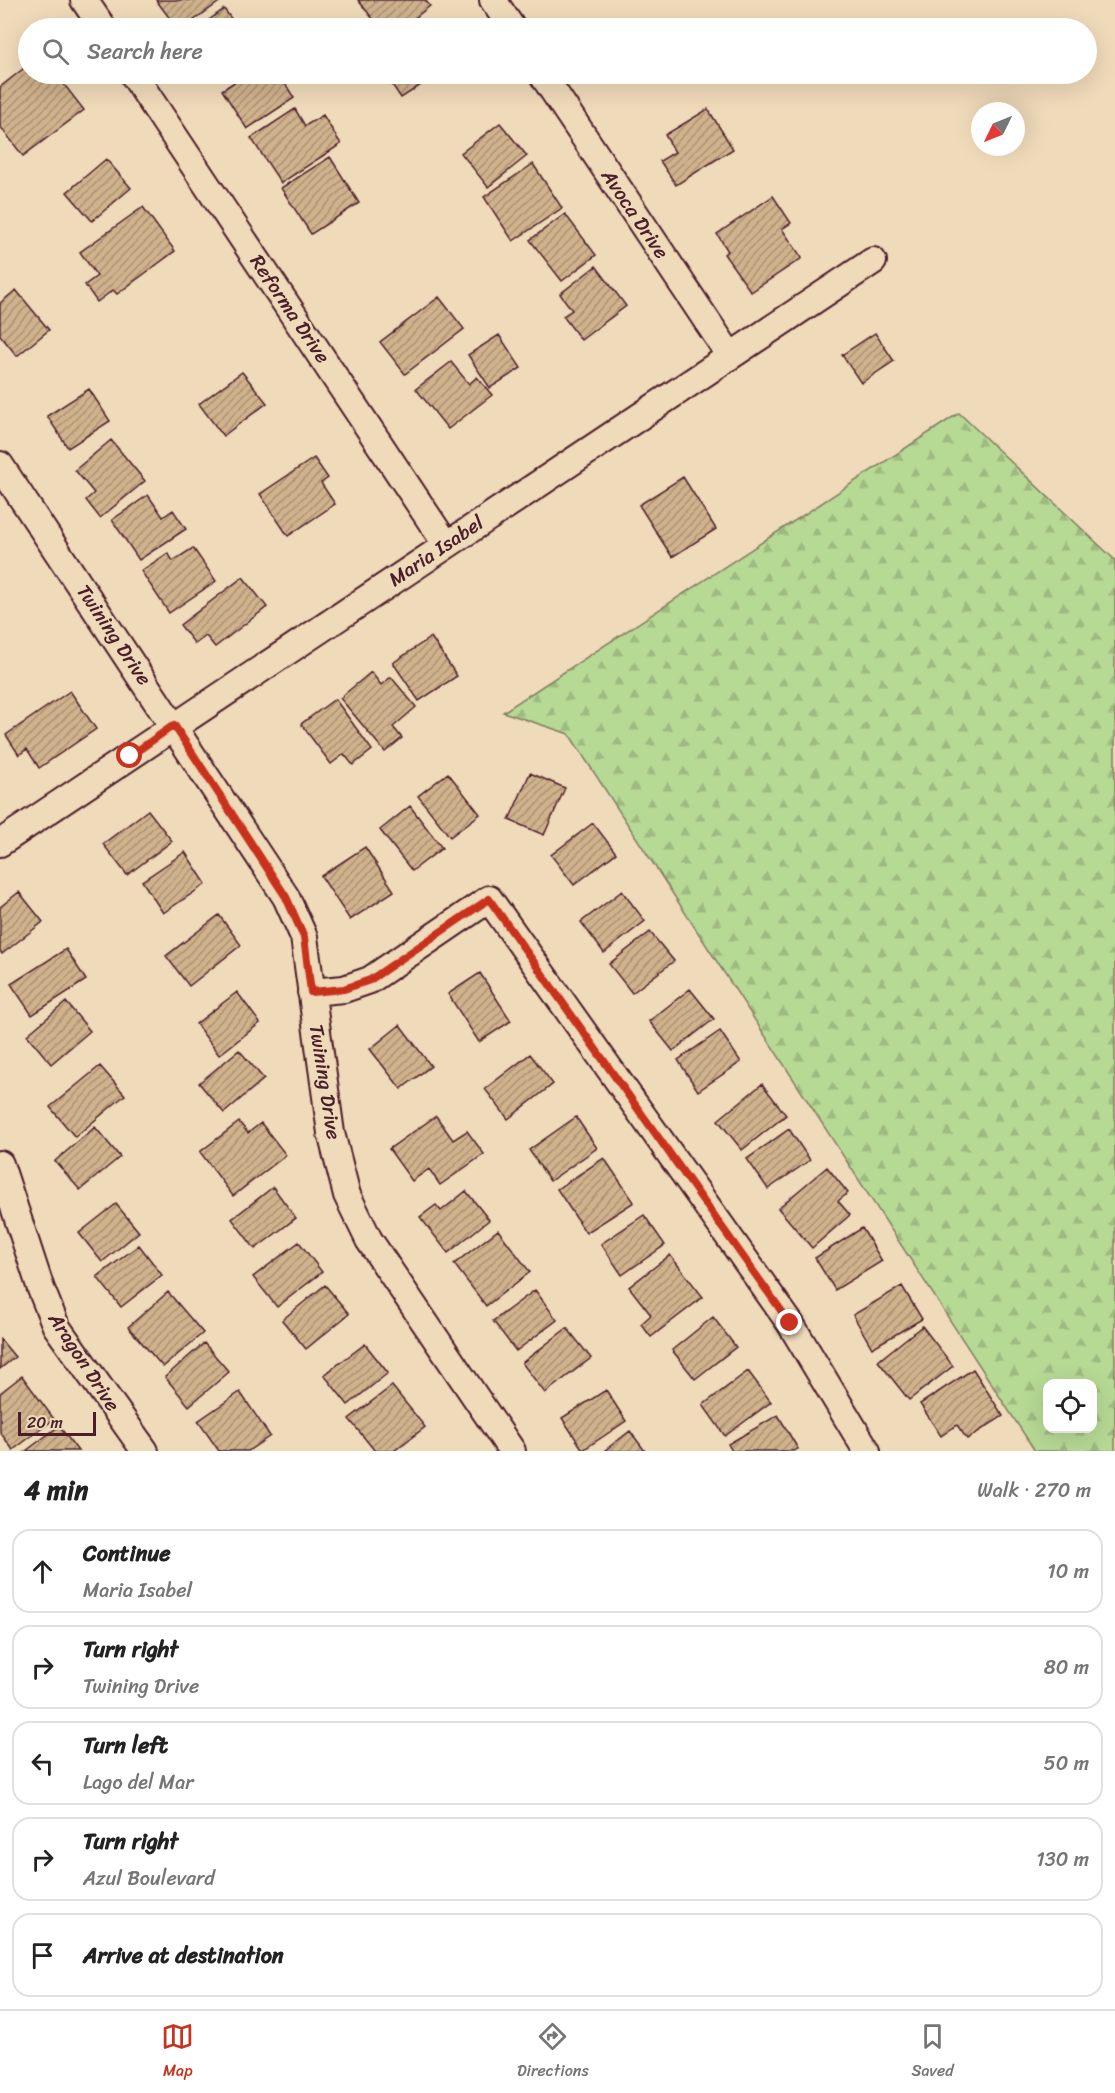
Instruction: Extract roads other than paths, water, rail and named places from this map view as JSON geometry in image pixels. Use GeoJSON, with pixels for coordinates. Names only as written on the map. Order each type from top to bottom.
{"type":"FeatureCollection","features":[{"type":"Feature","properties":{"kind":"street"},"geometry":{"type":"LineString","coordinates":[[84,0],[96,18]]}},
{"type":"Feature","properties":{"kind":"street"},"geometry":{"type":"LineString","coordinates":[[493,0],[505,18]]}},
{"type":"Feature","properties":{"kind":"street","name":"Reforma Drive"},"geometry":{"type":"LineString","coordinates":[[140,84],[446,544]]}},
{"type":"Feature","properties":{"kind":"street","name":"Avoca Drive"},"geometry":{"type":"LineString","coordinates":[[549,84],[729,354]]}},
{"type":"Feature","properties":{"kind":"street","name":"Maria Isabel"},"geometry":{"type":"LineString","coordinates":[[0,843],[729,354],[873,261]]}},
{"type":"Feature","properties":{"kind":"street","name":"Twining Drive"},"geometry":{"type":"LineString","coordinates":[[0,465],[286,897],[304,937],[331,1133],[347,1195],[369,1240],[512,1451]]}},
{"type":"Feature","properties":{"kind":"street"},"geometry":{"type":"LineString","coordinates":[[311,992],[344,989],[370,980],[489,899],[790,1323],[867,1451]]}},
{"type":"Feature","properties":{"kind":"street","name":"Aragon Drive"},"geometry":{"type":"LineString","coordinates":[[0,1164],[41,1289],[56,1326],[145,1451]]}}]}
